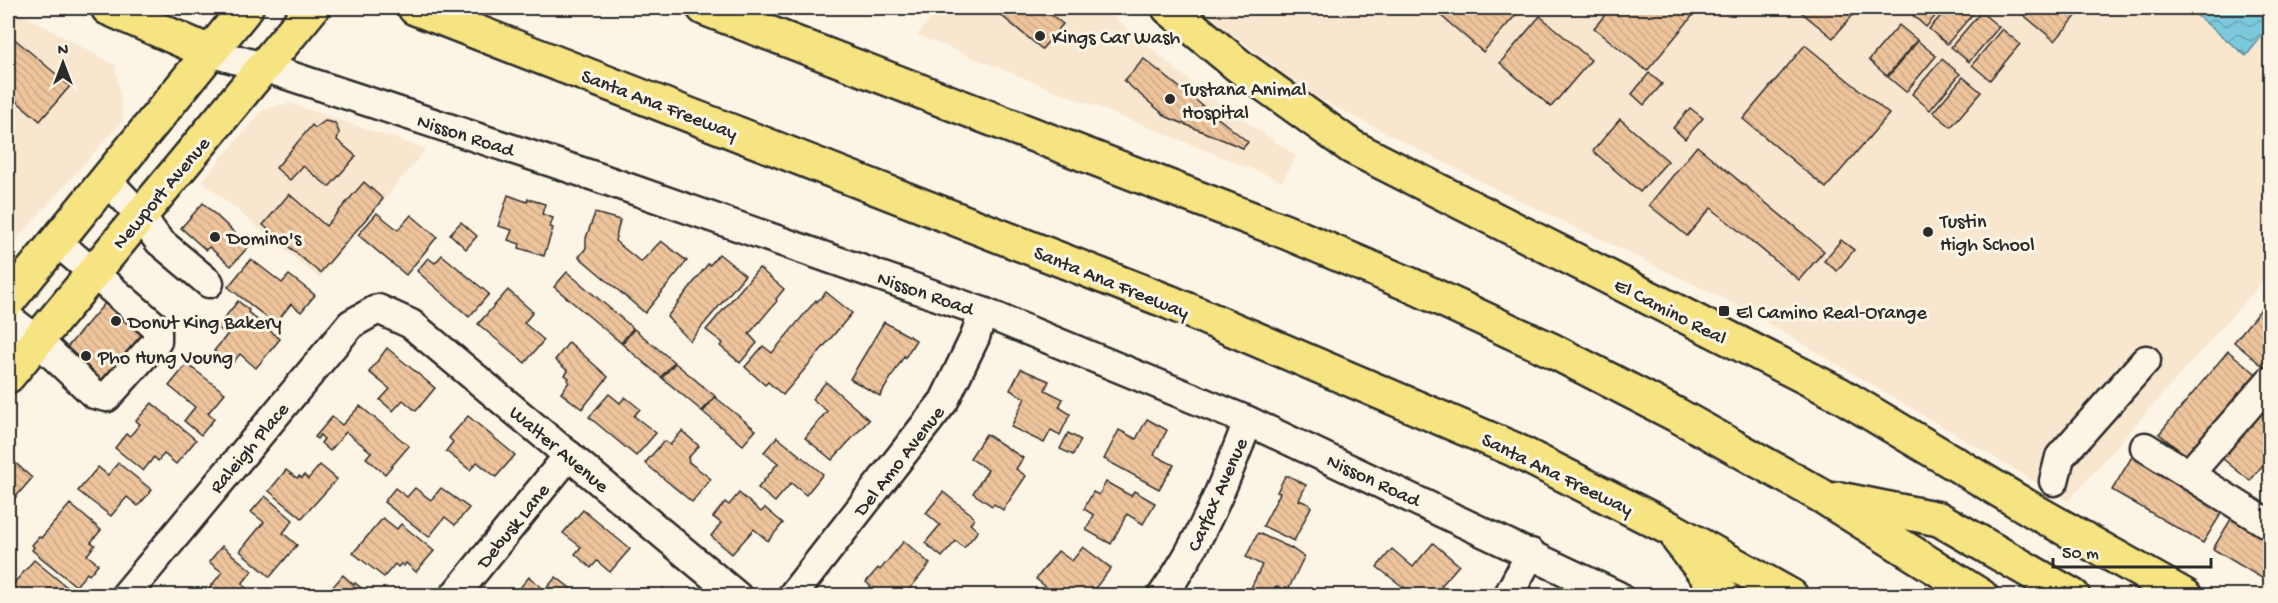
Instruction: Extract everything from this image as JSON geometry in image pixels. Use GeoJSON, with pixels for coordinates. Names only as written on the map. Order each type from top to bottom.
{"type":"FeatureCollection","features":[{"type":"Feature","properties":{"kind":"main road"},"geometry":{"type":"LineString","coordinates":[[108,8],[209,52]]}},
{"type":"Feature","properties":{"kind":"main road"},"geometry":{"type":"LineString","coordinates":[[8,300],[246,8]]}},
{"type":"Feature","properties":{"kind":"main road","name":"Newport Avenue"},"geometry":{"type":"LineString","coordinates":[[8,376],[312,8]]}},
{"type":"Feature","properties":{"kind":"main road","name":"Santa Ana Freeway"},"geometry":{"type":"LineString","coordinates":[[415,8],[1169,302],[1513,449],[1671,529],[1791,596]]}},
{"type":"Feature","properties":{"kind":"main road"},"geometry":{"type":"LineString","coordinates":[[704,8],[1286,232],[1411,285],[1549,349],[1677,415],[1820,495],[1981,596]]}},
{"type":"Feature","properties":{"kind":"main road","name":"El Camino Real"},"geometry":{"type":"LineString","coordinates":[[1169,8],[1239,66],[1352,147],[1839,394],[2034,511],[2185,596]]}},
{"type":"Feature","properties":{"kind":"main road"},"geometry":{"type":"LineString","coordinates":[[1820,495],[1939,519],[2073,596]]}},
{"type":"Feature","properties":{"kind":"main road"},"geometry":{"type":"LineString","coordinates":[[1671,529],[1723,596]]}},
{"type":"Feature","properties":{"kind":"street","name":"Nisson Road"},"geometry":{"type":"LineString","coordinates":[[209,52],[263,67],[597,177],[983,312],[1248,421],[1618,596]]}},
{"type":"Feature","properties":{"kind":"street"},"geometry":{"type":"LineString","coordinates":[[106,179],[140,215],[159,241],[209,283]]}},
{"type":"Feature","properties":{"kind":"street"},"geometry":{"type":"LineString","coordinates":[[8,318],[37,340],[94,394],[107,397],[157,341],[157,328],[56,241]]}},
{"type":"Feature","properties":{"kind":"street","name":"Walter Avenue"},"geometry":{"type":"LineString","coordinates":[[378,309],[411,324],[737,596]]}},
{"type":"Feature","properties":{"kind":"street","name":"Raleigh Place"},"geometry":{"type":"LineString","coordinates":[[125,596],[351,324],[378,309]]}},
{"type":"Feature","properties":{"kind":"street","name":"Del Amo Avenue"},"geometry":{"type":"LineString","coordinates":[[792,596],[944,401],[975,337],[983,312]]}},
{"type":"Feature","properties":{"kind":"street"},"geometry":{"type":"LineString","coordinates":[[2054,480],[2060,457],[2146,360]]}},
{"type":"Feature","properties":{"kind":"street"},"geometry":{"type":"LineString","coordinates":[[2189,474],[2271,381]]}},
{"type":"Feature","properties":{"kind":"street","name":"Carfax Avenue"},"geometry":{"type":"LineString","coordinates":[[1162,596],[1190,555],[1206,525],[1248,421]]}},
{"type":"Feature","properties":{"kind":"street"},"geometry":{"type":"LineString","coordinates":[[2145,447],[2271,525]]}},
{"type":"Feature","properties":{"kind":"street","name":"Debusk Lane"},"geometry":{"type":"LineString","coordinates":[[454,596],[569,455]]}},
{"type":"Feature","properties":{"kind":"street"},"geometry":{"type":"LineString","coordinates":[[1508,596],[1531,553]]}},
{"type":"Feature","properties":{"kind":"shaded area"},"geometry":{"type":"Polygon","coordinates":[[[8,8],[115,65],[124,119],[8,249],[8,8]]]}},
{"type":"Feature","properties":{"kind":"shaded area"},"geometry":{"type":"Polygon","coordinates":[[[940,8],[1103,8],[1203,92],[1296,156],[1282,181],[917,35],[940,8]]]}},
{"type":"Feature","properties":{"kind":"shaded area","name":"Tustin High School"},"geometry":{"type":"Polygon","coordinates":[[[1198,8],[2270,8],[2270,273],[2068,501],[1739,306],[1500,191],[1312,95],[1198,8]]]}},
{"type":"Feature","properties":{"kind":"shaded area"},"geometry":{"type":"Polygon","coordinates":[[[289,103],[426,149],[319,278],[202,181],[263,110],[289,103]]]}},
{"type":"Feature","properties":{"kind":"water"},"geometry":{"type":"Polygon","coordinates":[[[2192,8],[2270,8],[2270,26],[2246,56],[2190,10],[2192,8]]]}},
{"type":"Feature","properties":{"kind":"building","name":"Kings Car Wash"},"geometry":{"type":"Polygon","coordinates":[[[992,8],[1043,8],[1063,24],[1042,49],[992,8]]]}},
{"type":"Feature","properties":{"kind":"building"},"geometry":{"type":"Polygon","coordinates":[[[1432,8],[1522,8],[1483,52],[1432,8]]]}},
{"type":"Feature","properties":{"kind":"building"},"geometry":{"type":"Polygon","coordinates":[[[1611,8],[1699,8],[1647,71],[1594,28],[1611,8]]]}},
{"type":"Feature","properties":{"kind":"building"},"geometry":{"type":"Polygon","coordinates":[[[1796,8],[1859,8],[1833,38],[1796,8]]]}},
{"type":"Feature","properties":{"kind":"building"},"geometry":{"type":"Polygon","coordinates":[[[1911,8],[1942,8],[1926,27],[1908,11],[1911,8]]]}},
{"type":"Feature","properties":{"kind":"building"},"geometry":{"type":"Polygon","coordinates":[[[1948,8],[1977,9],[1947,44],[1929,29],[1948,8]]]}},
{"type":"Feature","properties":{"kind":"building"},"geometry":{"type":"Polygon","coordinates":[[[2015,8],[2083,8],[2055,41],[2015,8]]]}},
{"type":"Feature","properties":{"kind":"building"},"geometry":{"type":"Polygon","coordinates":[[[1981,12],[1999,27],[1969,62],[1951,47],[1981,12]]]}},
{"type":"Feature","properties":{"kind":"building"},"geometry":{"type":"Polygon","coordinates":[[[1540,16],[1591,60],[1551,107],[1500,63],[1540,16]]]}},
{"type":"Feature","properties":{"kind":"building"},"geometry":{"type":"Polygon","coordinates":[[[1899,25],[1917,40],[1887,76],[1869,60],[1899,25]]]}},
{"type":"Feature","properties":{"kind":"building"},"geometry":{"type":"Polygon","coordinates":[[[2002,29],[2020,44],[1990,80],[1972,65],[2002,29]]]}},
{"type":"Feature","properties":{"kind":"building"},"geometry":{"type":"Polygon","coordinates":[[[10,35],[70,86],[40,121],[8,94],[8,38],[10,35]]]}},
{"type":"Feature","properties":{"kind":"building"},"geometry":{"type":"Polygon","coordinates":[[[1918,41],[1936,56],[1906,92],[1888,77],[1918,41]]]}},
{"type":"Feature","properties":{"kind":"building"},"geometry":{"type":"Polygon","coordinates":[[[1805,45],[1889,114],[1826,188],[1743,119],[1805,45]]]}},
{"type":"Feature","properties":{"kind":"building","name":"Tustana Animal Hospital"},"geometry":{"type":"Polygon","coordinates":[[[1144,59],[1248,142],[1243,148],[1167,117],[1124,81],[1144,59]]]}},
{"type":"Feature","properties":{"kind":"building"},"geometry":{"type":"Polygon","coordinates":[[[1942,59],[1960,74],[1930,110],[1912,94],[1942,59]]]}},
{"type":"Feature","properties":{"kind":"building"},"geometry":{"type":"Polygon","coordinates":[[[1649,73],[1662,84],[1644,105],[1632,94],[1649,73]]]}},
{"type":"Feature","properties":{"kind":"building"},"geometry":{"type":"Polygon","coordinates":[[[1963,77],[1981,92],[1951,127],[1933,112],[1963,77]]]}},
{"type":"Feature","properties":{"kind":"building"},"geometry":{"type":"Polygon","coordinates":[[[1690,108],[1703,118],[1685,139],[1673,128],[1690,108]]]}},
{"type":"Feature","properties":{"kind":"building"},"geometry":{"type":"Polygon","coordinates":[[[1620,119],[1668,161],[1640,192],[1593,151],[1620,119]]]}},
{"type":"Feature","properties":{"kind":"building"},"geometry":{"type":"Polygon","coordinates":[[[325,121],[335,123],[339,132],[337,140],[356,156],[329,187],[303,166],[290,180],[276,168],[312,125],[315,128],[325,121]]]}},
{"type":"Feature","properties":{"kind":"building"},"geometry":{"type":"Polygon","coordinates":[[[1697,146],[1824,251],[1799,280],[1711,208],[1687,236],[1649,205],[1697,146]]]}},
{"type":"Feature","properties":{"kind":"building"},"geometry":{"type":"Polygon","coordinates":[[[364,182],[383,199],[320,273],[263,225],[289,194],[326,226],[364,182]]]}},
{"type":"Feature","properties":{"kind":"building"},"geometry":{"type":"Polygon","coordinates":[[[508,195],[527,202],[528,199],[545,204],[542,214],[553,218],[550,227],[553,228],[544,256],[519,248],[520,244],[508,240],[512,230],[498,226],[508,195]]]}},
{"type":"Feature","properties":{"kind":"building","name":"Domino's"},"geometry":{"type":"Polygon","coordinates":[[[203,203],[249,246],[231,266],[209,247],[206,250],[181,228],[203,203]]]}},
{"type":"Feature","properties":{"kind":"building"},"geometry":{"type":"Polygon","coordinates":[[[377,213],[398,230],[411,215],[437,237],[406,275],[358,235],[377,213]]]}},
{"type":"Feature","properties":{"kind":"building"},"geometry":{"type":"Polygon","coordinates":[[[595,213],[620,220],[615,241],[641,262],[661,241],[687,261],[645,313],[579,257],[586,248],[586,238],[595,213]]]}},
{"type":"Feature","properties":{"kind":"building"},"geometry":{"type":"Polygon","coordinates":[[[461,222],[477,236],[466,249],[450,234],[461,222]]]}},
{"type":"Feature","properties":{"kind":"building"},"geometry":{"type":"Polygon","coordinates":[[[1841,240],[1854,250],[1837,271],[1824,261],[1841,240]]]}},
{"type":"Feature","properties":{"kind":"building"},"geometry":{"type":"Polygon","coordinates":[[[719,254],[745,275],[690,341],[667,317],[708,264],[710,265],[719,254]]]}},
{"type":"Feature","properties":{"kind":"building"},"geometry":{"type":"Polygon","coordinates":[[[442,255],[489,294],[469,317],[417,271],[428,258],[435,263],[442,255]]]}},
{"type":"Feature","properties":{"kind":"building"},"geometry":{"type":"Polygon","coordinates":[[[251,259],[282,283],[289,275],[315,295],[301,312],[291,304],[275,324],[228,287],[251,259]]]}},
{"type":"Feature","properties":{"kind":"building"},"geometry":{"type":"Polygon","coordinates":[[[759,268],[784,289],[776,299],[777,301],[749,334],[757,343],[740,363],[720,346],[723,343],[706,330],[759,268]]]}},
{"type":"Feature","properties":{"kind":"building"},"geometry":{"type":"Polygon","coordinates":[[[567,272],[633,328],[621,343],[554,287],[567,272]]]}},
{"type":"Feature","properties":{"kind":"building"},"geometry":{"type":"Polygon","coordinates":[[[508,290],[533,312],[524,323],[544,340],[525,363],[478,324],[508,290]]]}},
{"type":"Feature","properties":{"kind":"building"},"geometry":{"type":"Polygon","coordinates":[[[826,292],[852,313],[783,395],[768,382],[765,385],[745,367],[763,346],[772,353],[816,300],[817,302],[826,292]]]}},
{"type":"Feature","properties":{"kind":"building"},"geometry":{"type":"Polygon","coordinates":[[[2270,298],[2270,361],[2265,368],[2234,342],[2270,298]]]}},
{"type":"Feature","properties":{"kind":"building"},"geometry":{"type":"Polygon","coordinates":[[[238,301],[280,339],[256,368],[240,354],[231,365],[214,351],[227,335],[217,327],[238,301]]]}},
{"type":"Feature","properties":{"kind":"building"},"geometry":{"type":"Polygon","coordinates":[[[106,302],[149,339],[106,389],[63,352],[106,302]]]}},
{"type":"Feature","properties":{"kind":"building"},"geometry":{"type":"Polygon","coordinates":[[[884,322],[916,340],[880,396],[850,379],[884,322]]]}},
{"type":"Feature","properties":{"kind":"building"},"geometry":{"type":"Polygon","coordinates":[[[634,329],[674,362],[661,377],[622,344],[634,329]]]}},
{"type":"Feature","properties":{"kind":"building"},"geometry":{"type":"Polygon","coordinates":[[[569,342],[608,377],[582,409],[561,393],[569,382],[567,380],[569,378],[565,375],[568,371],[555,360],[569,342]]]}},
{"type":"Feature","properties":{"kind":"building"},"geometry":{"type":"Polygon","coordinates":[[[387,348],[435,388],[416,411],[403,400],[393,411],[380,400],[390,389],[369,372],[387,348]]]}},
{"type":"Feature","properties":{"kind":"building"},"geometry":{"type":"Polygon","coordinates":[[[2228,351],[2259,376],[2190,459],[2159,434],[2228,351]]]}},
{"type":"Feature","properties":{"kind":"building"},"geometry":{"type":"Polygon","coordinates":[[[675,363],[715,396],[702,411],[662,378],[675,363]]]}},
{"type":"Feature","properties":{"kind":"building"},"geometry":{"type":"Polygon","coordinates":[[[187,364],[225,393],[208,413],[214,419],[201,435],[184,421],[195,407],[169,386],[187,364]]]}},
{"type":"Feature","properties":{"kind":"building"},"geometry":{"type":"Polygon","coordinates":[[[1021,369],[1049,381],[1045,390],[1063,399],[1059,407],[1070,414],[1060,435],[1051,430],[1044,443],[1011,427],[1025,398],[1010,390],[1021,369]]]}},
{"type":"Feature","properties":{"kind":"building"},"geometry":{"type":"Polygon","coordinates":[[[826,382],[869,420],[832,460],[805,438],[827,411],[812,399],[826,382]]]}},
{"type":"Feature","properties":{"kind":"building"},"geometry":{"type":"Polygon","coordinates":[[[2270,393],[2270,456],[2250,481],[2218,455],[2270,393]]]}},
{"type":"Feature","properties":{"kind":"building"},"geometry":{"type":"Polygon","coordinates":[[[609,394],[620,403],[625,397],[640,409],[634,416],[656,433],[636,456],[589,417],[609,394]]]}},
{"type":"Feature","properties":{"kind":"building"},"geometry":{"type":"Polygon","coordinates":[[[715,397],[756,430],[743,445],[703,412],[715,397]]]}},
{"type":"Feature","properties":{"kind":"building"},"geometry":{"type":"Polygon","coordinates":[[[152,403],[196,440],[176,464],[164,454],[158,461],[154,457],[143,471],[115,448],[126,434],[130,436],[140,424],[136,421],[152,403]]]}},
{"type":"Feature","properties":{"kind":"building"},"geometry":{"type":"Polygon","coordinates":[[[360,406],[409,446],[385,474],[366,458],[371,452],[346,432],[330,451],[321,443],[324,439],[320,435],[317,439],[315,437],[332,417],[342,425],[360,406]]]}},
{"type":"Feature","properties":{"kind":"building"},"geometry":{"type":"Polygon","coordinates":[[[468,416],[515,455],[496,477],[477,462],[470,470],[446,451],[453,442],[449,438],[468,416]]]}},
{"type":"Feature","properties":{"kind":"building"},"geometry":{"type":"Polygon","coordinates":[[[1147,419],[1167,430],[1154,455],[1174,465],[1159,489],[1104,459],[1119,430],[1136,439],[1147,419]]]}},
{"type":"Feature","properties":{"kind":"building"},"geometry":{"type":"Polygon","coordinates":[[[682,431],[699,446],[688,458],[689,462],[711,479],[692,502],[645,463],[664,441],[670,445],[682,431]]]}},
{"type":"Feature","properties":{"kind":"building"},"geometry":{"type":"Polygon","coordinates":[[[1068,433],[1081,440],[1073,455],[1060,449],[1068,433]]]}},
{"type":"Feature","properties":{"kind":"building"},"geometry":{"type":"Polygon","coordinates":[[[986,434],[1023,458],[1016,469],[1026,476],[1003,510],[994,504],[992,506],[973,493],[988,470],[970,458],[986,434]]]}},
{"type":"Feature","properties":{"kind":"building"},"geometry":{"type":"Polygon","coordinates":[[[777,437],[823,474],[806,495],[791,483],[775,502],[758,488],[778,463],[764,452],[777,437]]]}},
{"type":"Feature","properties":{"kind":"building"},"geometry":{"type":"Polygon","coordinates":[[[2133,455],[2224,509],[2203,543],[2112,490],[2133,455]]]}},
{"type":"Feature","properties":{"kind":"building"},"geometry":{"type":"Polygon","coordinates":[[[8,456],[32,478],[14,499],[8,494],[8,456]]]}},
{"type":"Feature","properties":{"kind":"building"},"geometry":{"type":"Polygon","coordinates":[[[118,463],[152,490],[138,506],[127,497],[111,516],[78,491],[98,467],[108,475],[118,463]]]}},
{"type":"Feature","properties":{"kind":"building"},"geometry":{"type":"Polygon","coordinates":[[[320,465],[337,479],[302,518],[269,491],[286,470],[297,478],[299,476],[302,478],[304,475],[308,479],[320,465]]]}},
{"type":"Feature","properties":{"kind":"building"},"geometry":{"type":"Polygon","coordinates":[[[1285,476],[1306,485],[1299,500],[1311,507],[1294,541],[1263,526],[1280,493],[1277,492],[1285,476]]]}},
{"type":"Feature","properties":{"kind":"building"},"geometry":{"type":"Polygon","coordinates":[[[1106,482],[1131,496],[1134,491],[1155,503],[1143,524],[1127,514],[1111,544],[1086,530],[1094,515],[1084,509],[1093,492],[1099,495],[1106,482]]]}},
{"type":"Feature","properties":{"kind":"building"},"geometry":{"type":"Polygon","coordinates":[[[395,488],[407,497],[415,488],[431,500],[441,488],[469,508],[455,525],[445,517],[429,537],[384,502],[395,488]]]}},
{"type":"Feature","properties":{"kind":"building"},"geometry":{"type":"Polygon","coordinates":[[[943,492],[971,514],[974,519],[970,524],[978,531],[964,548],[956,541],[942,557],[925,543],[940,525],[926,513],[943,492]]]}},
{"type":"Feature","properties":{"kind":"building"},"geometry":{"type":"Polygon","coordinates":[[[739,493],[761,512],[765,508],[783,523],[768,541],[754,529],[732,554],[711,536],[721,523],[713,517],[725,502],[729,505],[739,493]]]}},
{"type":"Feature","properties":{"kind":"building"},"geometry":{"type":"Polygon","coordinates":[[[265,496],[293,520],[283,533],[297,545],[270,577],[240,551],[264,522],[251,512],[265,496]]]}},
{"type":"Feature","properties":{"kind":"building"},"geometry":{"type":"Polygon","coordinates":[[[70,504],[101,530],[91,542],[95,545],[87,555],[98,564],[76,586],[32,550],[34,547],[32,545],[39,537],[41,538],[70,504]]]}},
{"type":"Feature","properties":{"kind":"building"},"geometry":{"type":"Polygon","coordinates":[[[583,510],[630,549],[610,572],[597,561],[591,568],[575,554],[581,547],[563,533],[583,510]]]}},
{"type":"Feature","properties":{"kind":"building"},"geometry":{"type":"Polygon","coordinates":[[[2234,514],[2270,536],[2270,583],[2213,549],[2234,514]]]}},
{"type":"Feature","properties":{"kind":"building"},"geometry":{"type":"Polygon","coordinates":[[[383,518],[397,529],[401,524],[434,551],[416,572],[406,563],[398,567],[395,564],[384,577],[353,553],[383,518]]]}},
{"type":"Feature","properties":{"kind":"building"},"geometry":{"type":"Polygon","coordinates":[[[1258,533],[1291,548],[1304,557],[1287,592],[1277,587],[1273,596],[1267,596],[1251,588],[1262,565],[1246,557],[1258,533]]]}},
{"type":"Feature","properties":{"kind":"building"},"geometry":{"type":"Polygon","coordinates":[[[904,541],[930,564],[904,596],[881,596],[866,582],[878,568],[880,570],[904,541]]]}},
{"type":"Feature","properties":{"kind":"building"},"geometry":{"type":"Polygon","coordinates":[[[1433,543],[1459,565],[1441,586],[1452,596],[1415,596],[1377,567],[1392,549],[1413,567],[1433,543]]]}},
{"type":"Feature","properties":{"kind":"building"},"geometry":{"type":"Polygon","coordinates":[[[222,546],[252,571],[242,584],[255,596],[207,596],[205,594],[222,572],[209,562],[222,546]]]}},
{"type":"Feature","properties":{"kind":"building"},"geometry":{"type":"Polygon","coordinates":[[[1083,547],[1111,568],[1089,596],[1057,596],[1036,579],[1058,551],[1072,561],[1083,547]]]}},
{"type":"Feature","properties":{"kind":"building"},"geometry":{"type":"Polygon","coordinates":[[[34,560],[67,587],[60,596],[8,596],[8,590],[34,560]]]}},
{"type":"Feature","properties":{"kind":"building"},"geometry":{"type":"Polygon","coordinates":[[[343,575],[354,585],[355,583],[371,596],[325,596],[343,575]]]}},
{"type":"Feature","properties":{"kind":"building"},"geometry":{"type":"Polygon","coordinates":[[[529,577],[545,590],[556,577],[574,591],[570,596],[513,596],[529,577]]]}},
{"type":"Feature","properties":{"kind":"building"},"geometry":{"type":"Polygon","coordinates":[[[663,588],[672,596],[656,596],[663,588]]]}},
{"type":"Feature","properties":{"kind":"place","name":"Kings Car Wash"},"geometry":{"type":"Point","coordinates":[1040,36]}},
{"type":"Feature","properties":{"kind":"place","name":"Tustana Animal Hospital"},"geometry":{"type":"Point","coordinates":[1170,99]}},
{"type":"Feature","properties":{"kind":"place","name":"Tustin High School"},"geometry":{"type":"Point","coordinates":[1928,232]}},
{"type":"Feature","properties":{"kind":"place","name":"Domino's"},"geometry":{"type":"Point","coordinates":[215,237]}},
{"type":"Feature","properties":{"kind":"place","name":"El Camino Real-Orange"},"geometry":{"type":"Point","coordinates":[1724,311]}},
{"type":"Feature","properties":{"kind":"place","name":"Donut King Bakery"},"geometry":{"type":"Point","coordinates":[116,321]}},
{"type":"Feature","properties":{"kind":"place","name":"Pho Hung Voung"},"geometry":{"type":"Point","coordinates":[86,356]}}]}
